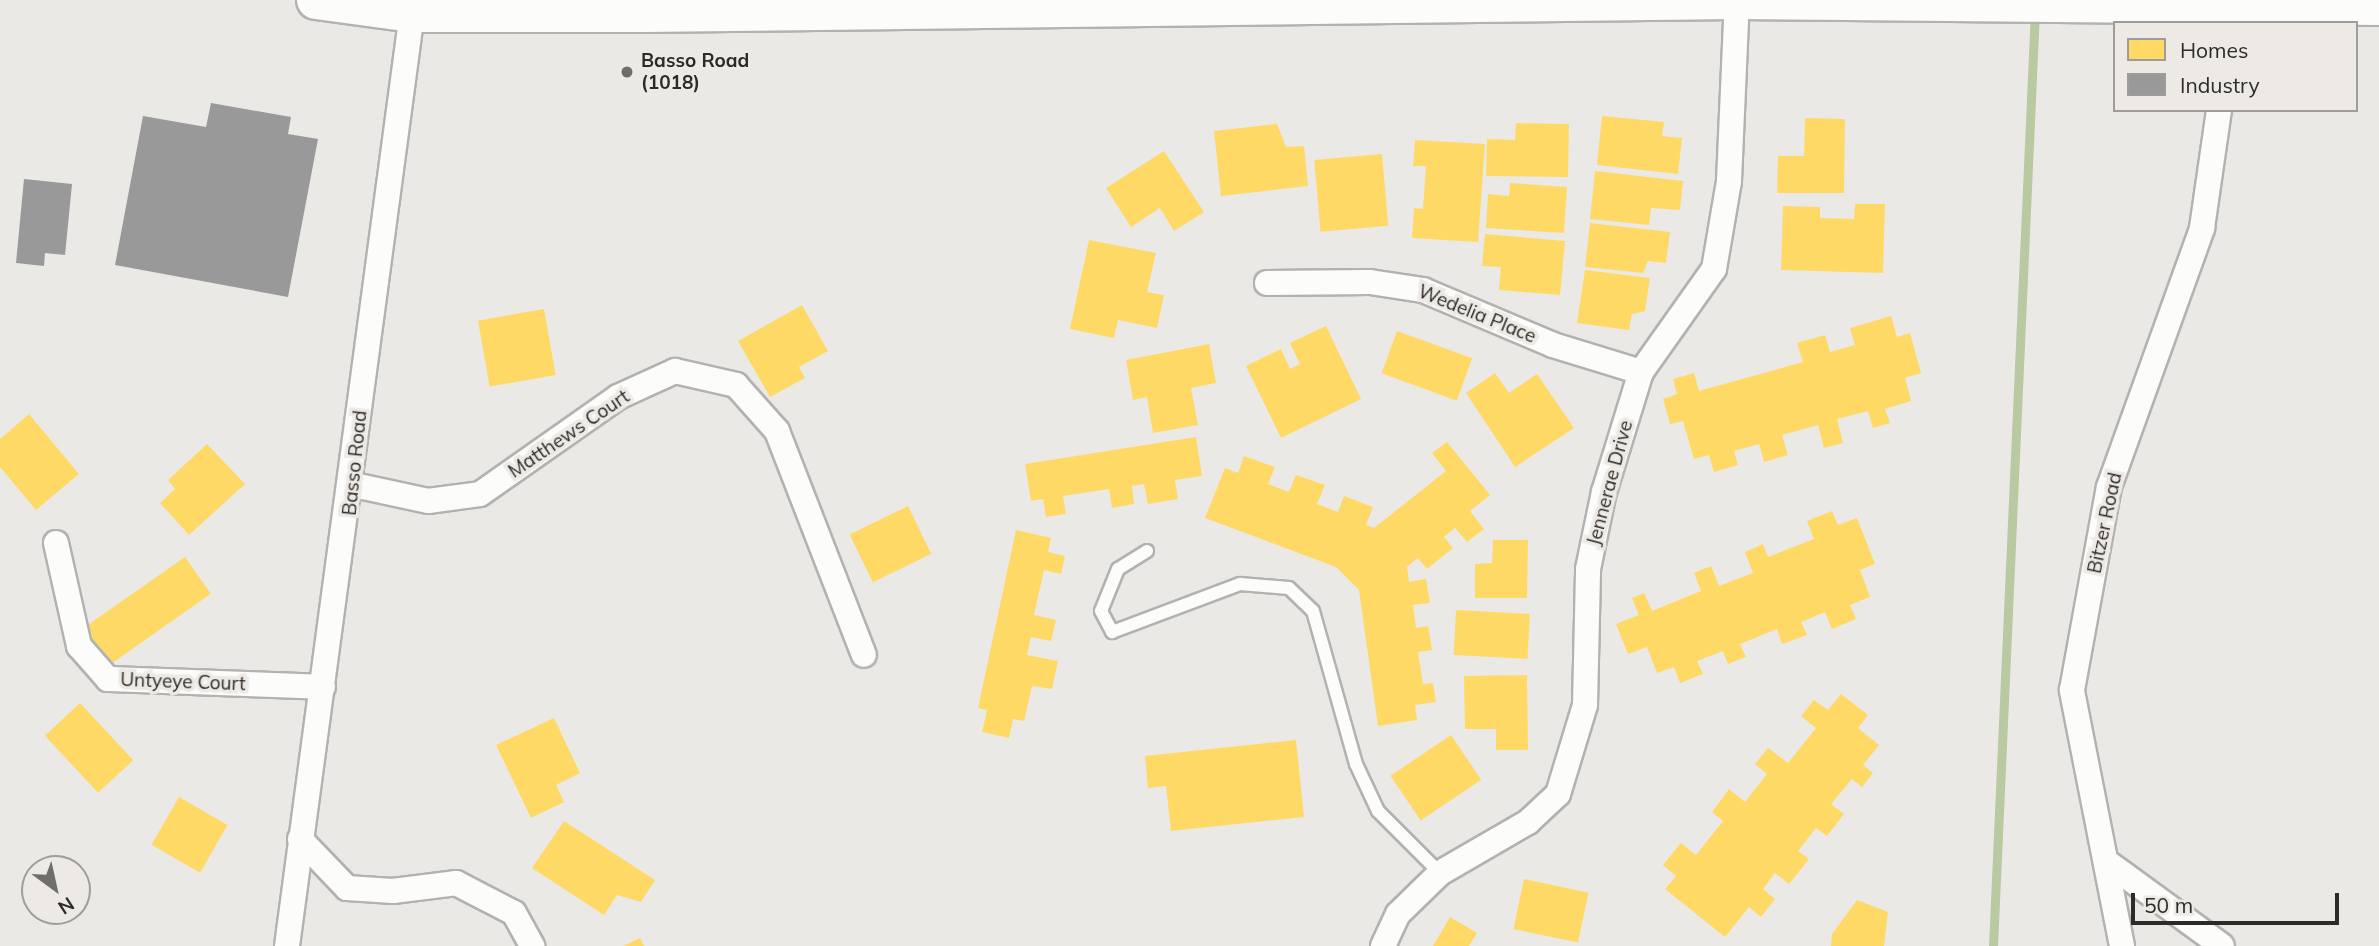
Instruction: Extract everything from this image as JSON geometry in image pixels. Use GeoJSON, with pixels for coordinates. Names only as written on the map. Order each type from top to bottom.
{"type":"FeatureCollection","features":[{"type":"Feature","properties":{"kind":"highway"},"geometry":{"type":"LineString","coordinates":[[316,0],[412,13],[848,6],[1737,1],[2077,3],[2234,13],[2379,6]]}},
{"type":"Feature","properties":{"kind":"street","name":"Jennerae Drive"},"geometry":{"type":"LineString","coordinates":[[1383,946],[1398,914],[1440,873],[1528,822],[1558,794],[1584,705],[1588,569],[1604,492],[1641,372],[1714,268],[1729,181],[1737,1]]}},
{"type":"Feature","properties":{"kind":"street","name":"Basso Road"},"geometry":{"type":"LineString","coordinates":[[287,946],[300,839],[354,485],[412,13]]}},
{"type":"Feature","properties":{"kind":"street","name":"Bitzer Road"},"geometry":{"type":"LineString","coordinates":[[2122,946],[2111,865],[2072,690],[2109,487],[2202,228],[2220,112]]}},
{"type":"Feature","properties":{"kind":"street","name":"Wedelia Place"},"geometry":{"type":"LineString","coordinates":[[1267,284],[1370,282],[1423,290],[1553,345],[1641,372]]}},
{"type":"Feature","properties":{"kind":"street","name":"Matthews Court"},"geometry":{"type":"LineString","coordinates":[[354,485],[428,501],[480,494],[618,397],[675,371],[736,386],[777,431],[864,655]]}},
{"type":"Feature","properties":{"kind":"street","name":"Untyeye Court"},"geometry":{"type":"LineString","coordinates":[[56,543],[79,646],[107,679],[323,687]]}},
{"type":"Feature","properties":{"kind":"street"},"geometry":{"type":"LineString","coordinates":[[300,839],[347,888],[393,891],[456,883],[513,914],[533,946]]}},
{"type":"Feature","properties":{"kind":"street"},"geometry":{"type":"LineString","coordinates":[[2111,865],[2222,946]]}},
{"type":"Feature","properties":{"kind":"lane"},"geometry":{"type":"LineString","coordinates":[[1147,551],[1118,569],[1101,611],[1112,632],[1240,584],[1289,588],[1313,611],[1356,764],[1378,811],[1440,873]]}},
{"type":"Feature","properties":{"kind":"building: Homes"},"geometry":{"type":"Polygon","coordinates":[[[1602,116],[1664,122],[1662,136],[1682,138],[1678,174],[1597,165],[1602,116]]]}},
{"type":"Feature","properties":{"kind":"building: Homes"},"geometry":{"type":"Polygon","coordinates":[[[1805,118],[1845,119],[1844,193],[1777,193],[1778,156],[1804,156],[1805,118]]]}},
{"type":"Feature","properties":{"kind":"building: Homes"},"geometry":{"type":"Polygon","coordinates":[[[1516,123],[1569,124],[1568,177],[1486,176],[1487,139],[1515,140],[1516,123]]]}},
{"type":"Feature","properties":{"kind":"building: Homes"},"geometry":{"type":"Polygon","coordinates":[[[1277,124],[1286,147],[1304,146],[1308,186],[1221,196],[1214,131],[1277,124]]]}},
{"type":"Feature","properties":{"kind":"building: Homes"},"geometry":{"type":"Polygon","coordinates":[[[1415,140],[1485,144],[1478,242],[1412,238],[1414,208],[1423,209],[1426,166],[1413,166],[1415,140]]]}},
{"type":"Feature","properties":{"kind":"building: Homes"},"geometry":{"type":"Polygon","coordinates":[[[1164,151],[1204,212],[1174,231],[1160,208],[1131,227],[1106,188],[1164,151]]]}},
{"type":"Feature","properties":{"kind":"building: Homes"},"geometry":{"type":"Polygon","coordinates":[[[1382,154],[1388,226],[1321,232],[1314,160],[1382,154]]]}},
{"type":"Feature","properties":{"kind":"building: Homes"},"geometry":{"type":"Polygon","coordinates":[[[1595,171],[1683,181],[1680,210],[1651,208],[1649,225],[1590,219],[1595,171]]]}},
{"type":"Feature","properties":{"kind":"building: Homes"},"geometry":{"type":"Polygon","coordinates":[[[1510,183],[1567,187],[1564,233],[1486,228],[1488,194],[1509,196],[1510,183]]]}},
{"type":"Feature","properties":{"kind":"building: Homes"},"geometry":{"type":"Polygon","coordinates":[[[1855,204],[1885,204],[1883,273],[1781,270],[1783,206],[1820,207],[1820,218],[1854,219],[1855,204]]]}},
{"type":"Feature","properties":{"kind":"building: Homes"},"geometry":{"type":"Polygon","coordinates":[[[1590,223],[1670,232],[1666,263],[1648,261],[1643,273],[1585,267],[1590,223]]]}},
{"type":"Feature","properties":{"kind":"building: Homes"},"geometry":{"type":"Polygon","coordinates":[[[1485,234],[1565,241],[1560,295],[1499,290],[1501,267],[1482,266],[1485,234]]]}},
{"type":"Feature","properties":{"kind":"building: Homes"},"geometry":{"type":"Polygon","coordinates":[[[1089,240],[1156,253],[1147,292],[1164,295],[1157,328],[1118,320],[1114,338],[1070,329],[1089,240]]]}},
{"type":"Feature","properties":{"kind":"building: Homes"},"geometry":{"type":"Polygon","coordinates":[[[1585,270],[1650,278],[1645,311],[1632,314],[1629,330],[1577,323],[1585,270]]]}},
{"type":"Feature","properties":{"kind":"building: Homes"},"geometry":{"type":"Polygon","coordinates":[[[802,305],[828,351],[799,367],[805,378],[770,397],[738,341],[802,305]]]}},
{"type":"Feature","properties":{"kind":"building: Homes"},"geometry":{"type":"Polygon","coordinates":[[[544,309],[556,375],[490,387],[478,321],[544,309]]]}},
{"type":"Feature","properties":{"kind":"building: Homes"},"geometry":{"type":"Polygon","coordinates":[[[1891,316],[1897,337],[1910,333],[1921,373],[1905,378],[1911,401],[1885,409],[1890,423],[1873,428],[1868,411],[1837,419],[1843,443],[1824,448],[1818,425],[1782,435],[1788,455],[1764,462],[1759,444],[1734,451],[1738,465],[1714,472],[1709,455],[1694,459],[1683,421],[1670,424],[1663,399],[1677,394],[1673,379],[1694,373],[1699,391],[1803,362],[1797,343],[1825,335],[1830,352],[1855,345],[1850,328],[1891,316]]]}},
{"type":"Feature","properties":{"kind":"building: Homes"},"geometry":{"type":"Polygon","coordinates":[[[1326,326],[1361,399],[1281,438],[1246,366],[1281,349],[1290,369],[1300,364],[1290,343],[1326,326]]]}},
{"type":"Feature","properties":{"kind":"building: Homes"},"geometry":{"type":"Polygon","coordinates":[[[1397,331],[1472,358],[1457,401],[1382,373],[1397,331]]]}},
{"type":"Feature","properties":{"kind":"building: Homes"},"geometry":{"type":"Polygon","coordinates":[[[1209,344],[1216,383],[1191,388],[1198,425],[1153,433],[1147,397],[1133,400],[1126,360],[1209,344]]]}},
{"type":"Feature","properties":{"kind":"building: Homes"},"geometry":{"type":"Polygon","coordinates":[[[1495,373],[1509,393],[1537,374],[1574,428],[1515,467],[1466,393],[1495,373]]]}},
{"type":"Feature","properties":{"kind":"building: Homes"},"geometry":{"type":"Polygon","coordinates":[[[29,414],[79,474],[36,510],[0,467],[0,439],[29,414]]]}},
{"type":"Feature","properties":{"kind":"building: Homes"},"geometry":{"type":"Polygon","coordinates":[[[1196,437],[1202,476],[1175,480],[1178,499],[1148,504],[1144,484],[1132,486],[1134,504],[1112,508],[1109,489],[1063,496],[1066,514],[1046,517],[1043,499],[1031,501],[1025,464],[1196,437]]]}},
{"type":"Feature","properties":{"kind":"building: Homes"},"geometry":{"type":"Polygon","coordinates":[[[1447,442],[1490,495],[1470,511],[1484,529],[1467,542],[1455,528],[1444,537],[1453,548],[1427,569],[1418,558],[1407,567],[1409,582],[1426,579],[1430,603],[1413,605],[1416,628],[1428,626],[1432,650],[1418,652],[1423,684],[1433,683],[1436,702],[1415,705],[1417,720],[1378,726],[1359,590],[1336,567],[1205,518],[1225,468],[1238,473],[1244,456],[1275,467],[1268,484],[1289,492],[1296,475],[1325,485],[1317,504],[1338,512],[1344,496],[1373,507],[1366,525],[1374,528],[1446,471],[1432,453],[1447,442]]]}},
{"type":"Feature","properties":{"kind":"building: Homes"},"geometry":{"type":"Polygon","coordinates":[[[207,444],[245,484],[189,535],[160,503],[175,489],[168,480],[207,444]]]}},
{"type":"Feature","properties":{"kind":"building: Homes"},"geometry":{"type":"Polygon","coordinates":[[[908,506],[931,554],[873,582],[850,534],[908,506]]]}},
{"type":"Feature","properties":{"kind":"building: Homes"},"geometry":{"type":"Polygon","coordinates":[[[1832,511],[1838,525],[1857,518],[1875,564],[1860,570],[1870,597],[1850,605],[1856,619],[1832,629],[1825,612],[1801,622],[1807,635],[1782,644],[1777,629],[1740,644],[1746,657],[1728,664],[1723,651],[1697,661],[1703,674],[1680,683],[1674,667],[1657,673],[1647,647],[1628,654],[1616,624],[1639,615],[1632,598],[1644,593],[1652,611],[1701,591],[1694,573],[1711,566],[1719,586],[1753,573],[1745,552],[1763,544],[1768,557],[1814,539],[1807,521],[1832,511]]]}},
{"type":"Feature","properties":{"kind":"building: Homes"},"geometry":{"type":"Polygon","coordinates":[[[1016,530],[1051,538],[1048,552],[1065,556],[1061,574],[1044,570],[1034,615],[1056,620],[1051,641],[1031,637],[1027,655],[1058,661],[1052,689],[1032,686],[1024,721],[1013,719],[1009,738],[982,732],[987,710],[978,708],[1016,530]]]}},
{"type":"Feature","properties":{"kind":"building: Homes"},"geometry":{"type":"Polygon","coordinates":[[[1493,540],[1528,540],[1527,598],[1475,598],[1475,564],[1492,563],[1493,540]]]}},
{"type":"Feature","properties":{"kind":"building: Homes"},"geometry":{"type":"Polygon","coordinates":[[[185,557],[211,594],[110,664],[84,628],[185,557]]]}},
{"type":"Feature","properties":{"kind":"building: Homes"},"geometry":{"type":"Polygon","coordinates":[[[1456,610],[1530,614],[1528,659],[1454,655],[1456,610]]]}},
{"type":"Feature","properties":{"kind":"building: Homes"},"geometry":{"type":"Polygon","coordinates":[[[1527,675],[1528,750],[1496,750],[1496,729],[1465,729],[1464,676],[1527,675]]]}},
{"type":"Feature","properties":{"kind":"building: Homes"},"geometry":{"type":"Polygon","coordinates":[[[1841,694],[1868,715],[1858,728],[1879,745],[1863,765],[1873,773],[1862,787],[1852,779],[1831,804],[1844,814],[1827,836],[1816,828],[1798,851],[1809,859],[1789,884],[1775,873],[1763,889],[1775,899],[1761,917],[1749,907],[1725,937],[1665,889],[1676,876],[1663,865],[1681,843],[1696,855],[1723,821],[1712,812],[1729,789],[1745,802],[1767,774],[1755,764],[1768,748],[1788,763],[1816,728],[1801,716],[1814,700],[1828,710],[1841,694]]]}},
{"type":"Feature","properties":{"kind":"building: Homes"},"geometry":{"type":"Polygon","coordinates":[[[80,703],[133,760],[98,793],[45,736],[80,703]]]}},
{"type":"Feature","properties":{"kind":"building: Homes"},"geometry":{"type":"Polygon","coordinates":[[[554,718],[580,773],[556,785],[564,802],[531,818],[496,745],[554,718]]]}},
{"type":"Feature","properties":{"kind":"building: Homes"},"geometry":{"type":"Polygon","coordinates":[[[1451,735],[1481,780],[1421,821],[1390,776],[1451,735]]]}},
{"type":"Feature","properties":{"kind":"building: Homes"},"geometry":{"type":"Polygon","coordinates":[[[1296,740],[1304,817],[1171,831],[1166,786],[1148,788],[1145,756],[1296,740]]]}},
{"type":"Feature","properties":{"kind":"building: Homes"},"geometry":{"type":"Polygon","coordinates":[[[179,797],[227,825],[200,873],[152,845],[179,797]]]}},
{"type":"Feature","properties":{"kind":"building: Homes"},"geometry":{"type":"Polygon","coordinates":[[[564,821],[655,880],[641,902],[617,895],[604,915],[532,868],[564,821]]]}},
{"type":"Feature","properties":{"kind":"building: Homes"},"geometry":{"type":"Polygon","coordinates":[[[1524,879],[1589,893],[1578,943],[1513,929],[1524,879]]]}},
{"type":"Feature","properties":{"kind":"building: Homes"},"geometry":{"type":"Polygon","coordinates":[[[1857,900],[1888,912],[1884,946],[1831,946],[1832,934],[1857,900]]]}},
{"type":"Feature","properties":{"kind":"building: Homes"},"geometry":{"type":"Polygon","coordinates":[[[1450,917],[1477,933],[1469,946],[1433,946],[1450,917]]]}},
{"type":"Feature","properties":{"kind":"building: Homes"},"geometry":{"type":"Polygon","coordinates":[[[640,938],[644,946],[623,946],[640,938]]]}},
{"type":"Feature","properties":{"kind":"building: Industry"},"geometry":{"type":"Polygon","coordinates":[[[211,103],[291,117],[288,134],[318,139],[288,297],[115,265],[143,116],[206,127],[211,103]]]}},
{"type":"Feature","properties":{"kind":"building: Industry"},"geometry":{"type":"Polygon","coordinates":[[[24,179],[72,184],[65,255],[45,253],[44,266],[16,263],[24,179]]]}},
{"type":"Feature","properties":{"kind":"waterway"},"geometry":{"type":"LineString","coordinates":[[1993,946],[2035,12]]}},
{"type":"Feature","properties":{"kind":"place","name":"Basso Road (1018)"},"geometry":{"type":"Point","coordinates":[627,72]}}]}
